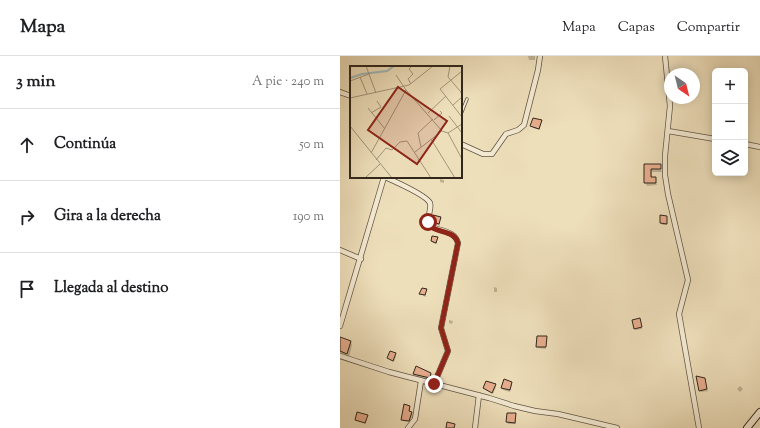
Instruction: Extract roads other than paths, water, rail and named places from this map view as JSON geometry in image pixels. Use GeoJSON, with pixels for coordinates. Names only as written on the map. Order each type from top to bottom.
{"type":"FeatureCollection","features":[{"type":"Feature","properties":{"kind":"main road"},"geometry":{"type":"LineString","coordinates":[[747,428],[760,412]]}},
{"type":"Feature","properties":{"kind":"street"},"geometry":{"type":"LineString","coordinates":[[462,144],[483,154],[492,154],[506,134],[524,125],[538,70],[540,56]]}},
{"type":"Feature","properties":{"kind":"street"},"geometry":{"type":"LineString","coordinates":[[665,56],[670,106],[664,156],[667,188],[688,280],[680,305],[679,319],[699,428]]}},
{"type":"Feature","properties":{"kind":"street"},"geometry":{"type":"LineString","coordinates":[[340,92],[350,96]]}},
{"type":"Feature","properties":{"kind":"street"},"geometry":{"type":"LineString","coordinates":[[668,132],[712,139]]}},
{"type":"Feature","properties":{"kind":"street"},"geometry":{"type":"LineString","coordinates":[[748,145],[760,147]]}},
{"type":"Feature","properties":{"kind":"street"},"geometry":{"type":"LineString","coordinates":[[340,326],[385,178]]}},
{"type":"Feature","properties":{"kind":"street"},"geometry":{"type":"LineString","coordinates":[[387,178],[426,198],[430,206],[429,225],[452,234],[456,237],[458,243],[441,328],[448,351],[434,384]]}},
{"type":"Feature","properties":{"kind":"street"},"geometry":{"type":"LineString","coordinates":[[340,250],[361,259]]}},
{"type":"Feature","properties":{"kind":"street"},"geometry":{"type":"LineString","coordinates":[[340,356],[421,381],[479,395],[535,411],[558,414],[617,428]]}},
{"type":"Feature","properties":{"kind":"street"},"geometry":{"type":"LineString","coordinates":[[408,428],[415,418],[421,381]]}},
{"type":"Feature","properties":{"kind":"street"},"geometry":{"type":"LineString","coordinates":[[475,428],[479,395]]}},
{"type":"Feature","properties":{"kind":"lane"},"geometry":{"type":"LineString","coordinates":[[462,112],[467,99]]}}]}
